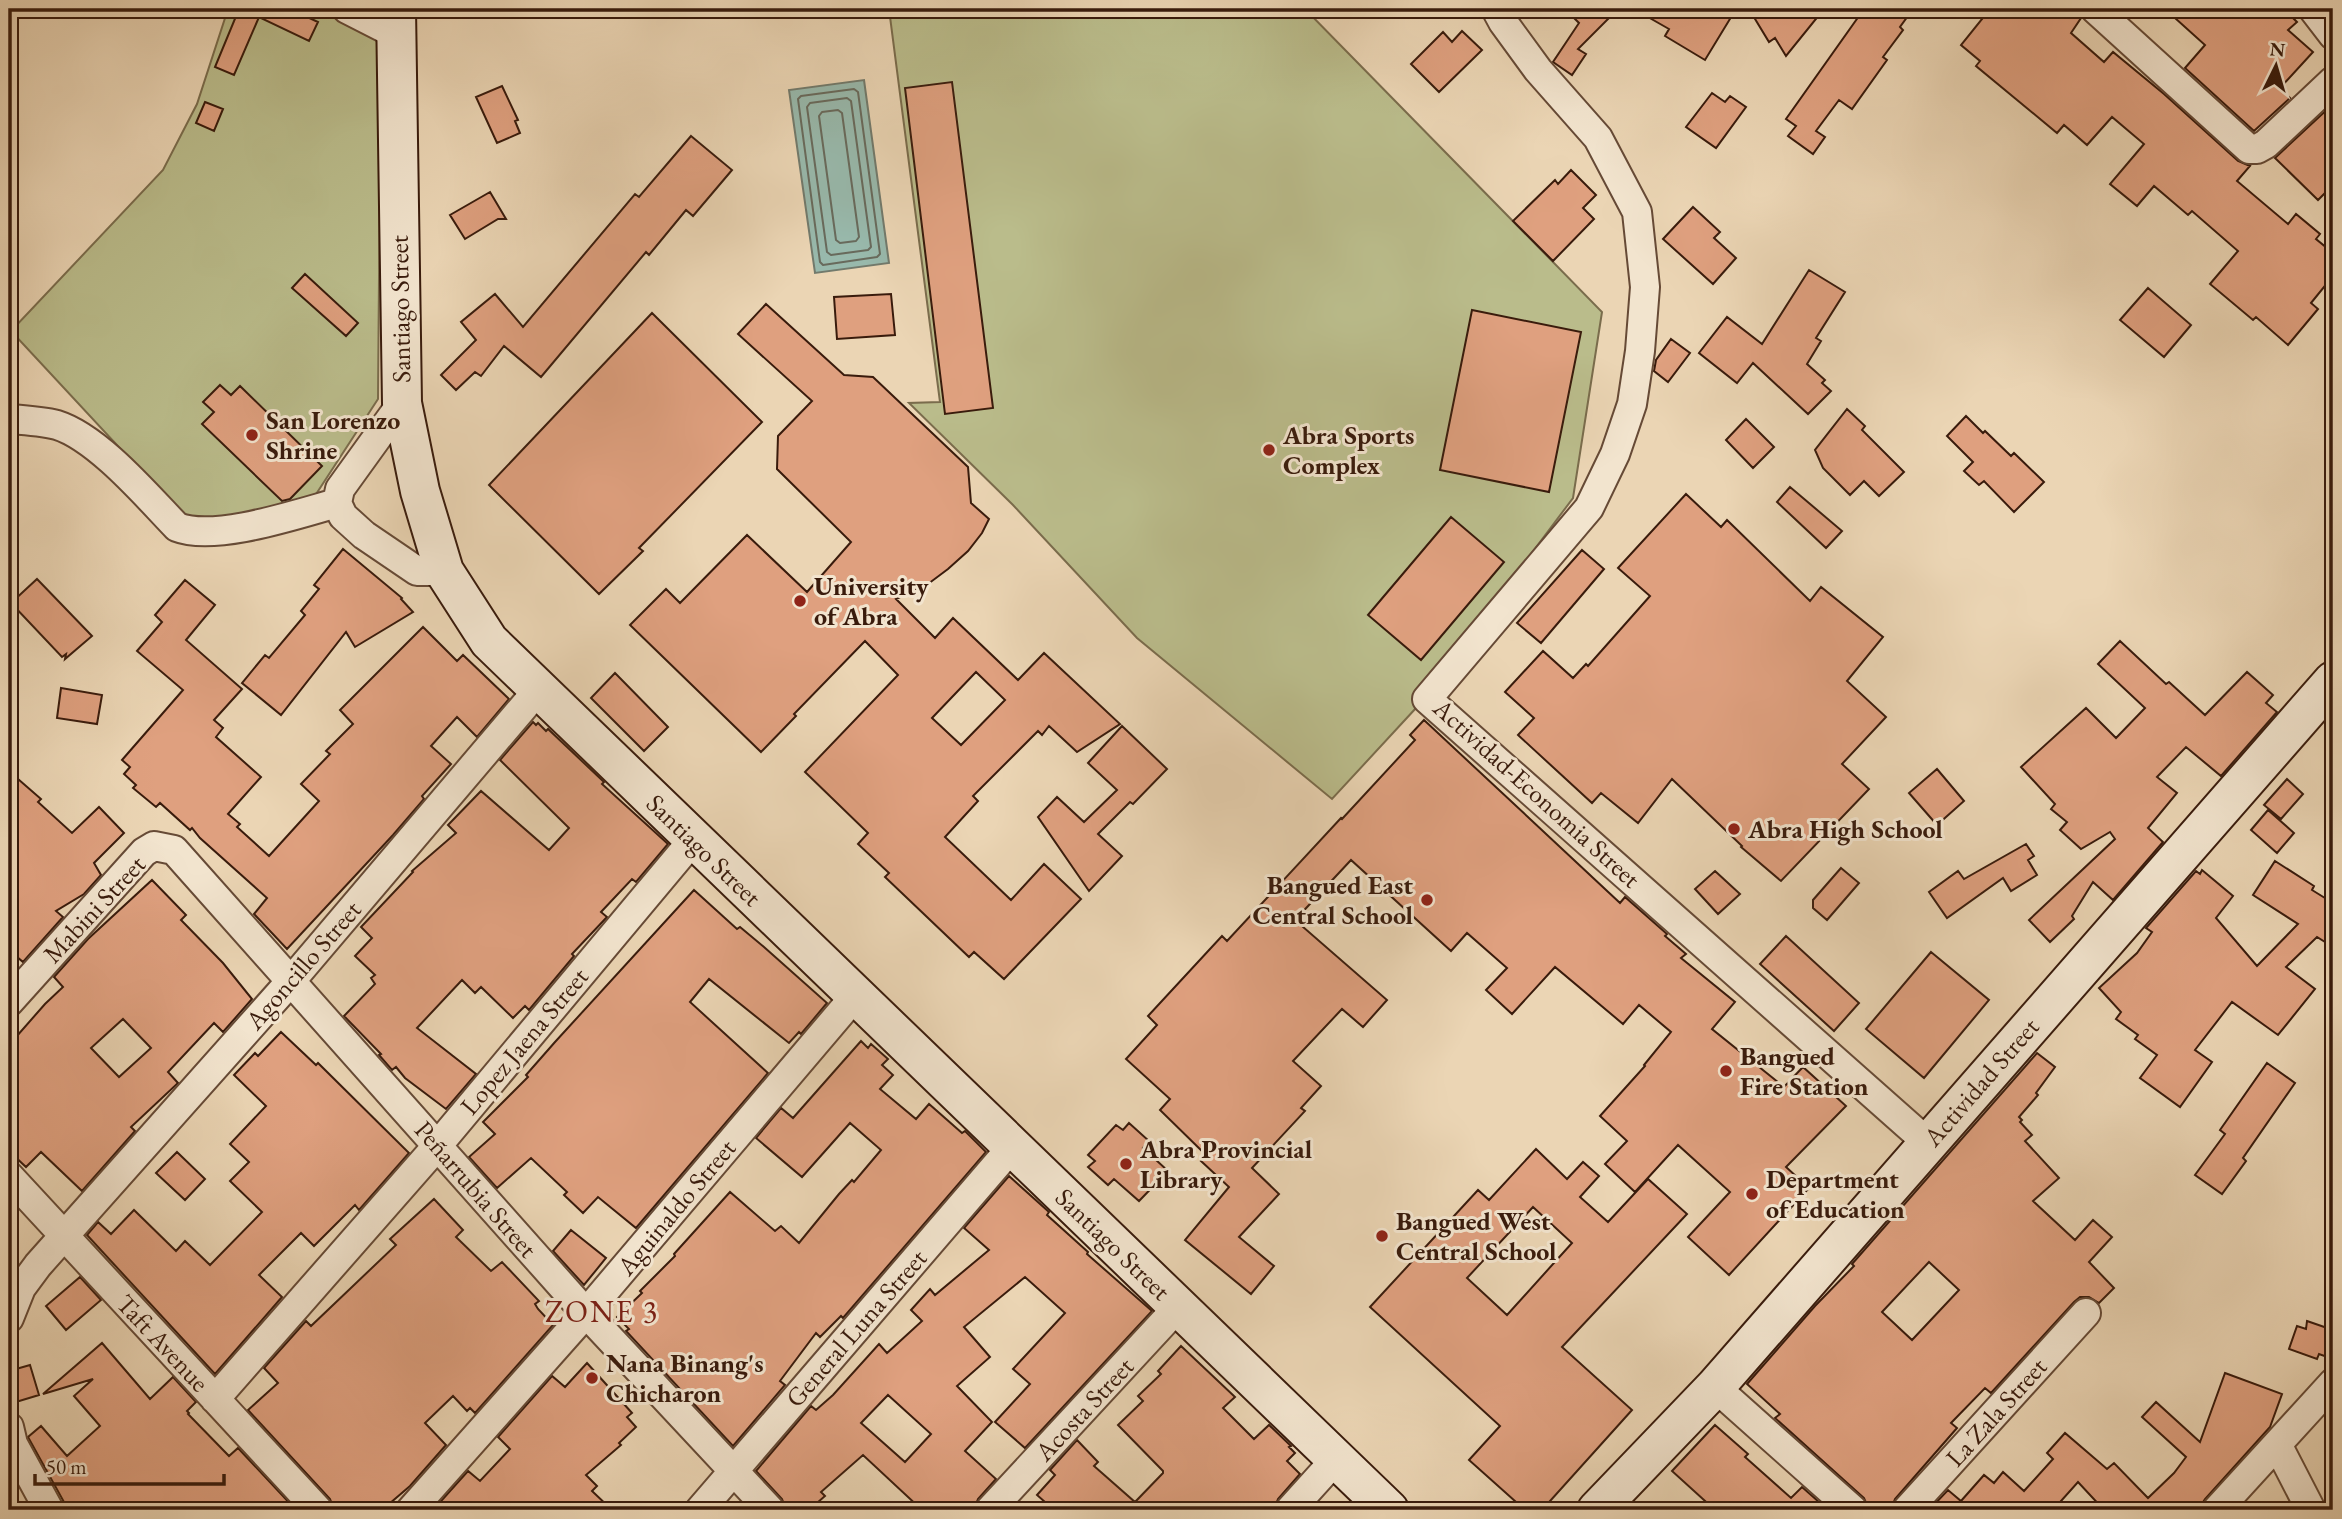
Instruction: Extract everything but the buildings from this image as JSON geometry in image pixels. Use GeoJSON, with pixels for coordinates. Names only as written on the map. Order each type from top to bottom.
{"type":"FeatureCollection","features":[{"type":"Feature","properties":{"kind":"street"},"geometry":{"type":"LineString","coordinates":[[346,9],[396,21]]}},
{"type":"Feature","properties":{"kind":"street","name":"Actividad-Economia Street"},"geometry":{"type":"LineString","coordinates":[[1496,9],[1538,71],[1598,138],[1637,212],[1645,287],[1640,351],[1632,404],[1615,454],[1589,508],[1427,699],[1928,1143]]}},
{"type":"Feature","properties":{"kind":"street"},"geometry":{"type":"LineString","coordinates":[[2095,9],[2249,149],[2257,149],[2266,144],[2333,81]]}},
{"type":"Feature","properties":{"kind":"street"},"geometry":{"type":"LineString","coordinates":[[2313,9],[2333,35]]}},
{"type":"Feature","properties":{"kind":"street","name":"Santiago Street"},"geometry":{"type":"LineString","coordinates":[[396,21],[402,403],[421,491],[444,570],[489,641],[1389,1510]]}},
{"type":"Feature","properties":{"kind":"street"},"geometry":{"type":"LineString","coordinates":[[402,403],[340,489],[338,503],[343,516],[364,535],[417,571],[444,570]]}},
{"type":"Feature","properties":{"kind":"street"},"geometry":{"type":"LineString","coordinates":[[9,419],[58,425],[83,438],[122,472],[177,527],[187,531],[245,527],[338,503]]}},
{"type":"Feature","properties":{"kind":"street","name":"Actividad Street"},"geometry":{"type":"LineString","coordinates":[[1597,1510],[1715,1387],[2333,681]]}},
{"type":"Feature","properties":{"kind":"street","name":"Agoncillo Street"},"geometry":{"type":"LineString","coordinates":[[9,1318],[21,1288],[290,982],[538,690]]}},
{"type":"Feature","properties":{"kind":"street","name":"Lopez Jaena Street"},"geometry":{"type":"LineString","coordinates":[[215,1399],[438,1145],[693,840]]}},
{"type":"Feature","properties":{"kind":"street","name":"Mabini Street"},"geometry":{"type":"LineString","coordinates":[[9,1002],[144,852],[154,846],[163,846],[174,850],[188,862]]}},
{"type":"Feature","properties":{"kind":"street","name":"Peñarrubia Street"},"geometry":{"type":"LineString","coordinates":[[188,862],[290,982],[586,1313],[770,1510]]}},
{"type":"Feature","properties":{"kind":"street","name":"Aguinaldo Street"},"geometry":{"type":"LineString","coordinates":[[411,1510],[586,1313],[855,996]]}},
{"type":"Feature","properties":{"kind":"street","name":"General Luna Street"},"geometry":{"type":"LineString","coordinates":[[700,1510],[1012,1147]]}},
{"type":"Feature","properties":{"kind":"street","name":"Taft Avenue"},"geometry":{"type":"LineString","coordinates":[[9,1176],[318,1510]]}},
{"type":"Feature","properties":{"kind":"street","name":"Acosta Street"},"geometry":{"type":"LineString","coordinates":[[990,1510],[1178,1307]]}},
{"type":"Feature","properties":{"kind":"street","name":"La Zala Street"},"geometry":{"type":"LineString","coordinates":[[1907,1510],[2086,1313]]}},
{"type":"Feature","properties":{"kind":"street"},"geometry":{"type":"LineString","coordinates":[[2217,1510],[2333,1383]]}},
{"type":"Feature","properties":{"kind":"street"},"geometry":{"type":"LineString","coordinates":[[1715,1387],[1853,1510]]}},
{"type":"Feature","properties":{"kind":"street"},"geometry":{"type":"LineString","coordinates":[[9,1427],[13,1444],[49,1510]]}},
{"type":"Feature","properties":{"kind":"street"},"geometry":{"type":"LineString","coordinates":[[2278,1446],[2311,1510]]}},
{"type":"Feature","properties":{"kind":"street"},"geometry":{"type":"LineString","coordinates":[[1290,1510],[1336,1459]]}},
{"type":"Feature","properties":{"kind":"green space"},"geometry":{"type":"Polygon","coordinates":[[[228,9],[326,9],[381,35],[378,399],[307,508],[194,528],[11,331],[163,170],[197,104],[228,9]]]}},
{"type":"Feature","properties":{"kind":"green space","name":"Abra Sports Complex"},"geometry":{"type":"Polygon","coordinates":[[[889,9],[1305,9],[1602,312],[1573,498],[1416,708],[1332,799],[1137,638],[1013,505],[909,403],[940,402],[889,9]]]}},
{"type":"Feature","properties":{"kind":"water"},"geometry":{"type":"Polygon","coordinates":[[[864,80],[889,263],[815,273],[789,90],[864,80]]]}},
{"type":"Feature","properties":{"kind":"place","name":"San Lorenzo Shrine"},"geometry":{"type":"Point","coordinates":[252,435]}},
{"type":"Feature","properties":{"kind":"place","name":"Abra Sports Complex"},"geometry":{"type":"Point","coordinates":[1269,450]}},
{"type":"Feature","properties":{"kind":"place","name":"University of Abra"},"geometry":{"type":"Point","coordinates":[800,601]}},
{"type":"Feature","properties":{"kind":"place","name":"Abra High School"},"geometry":{"type":"Point","coordinates":[1734,829]}},
{"type":"Feature","properties":{"kind":"place","name":"Bangued East Central School"},"geometry":{"type":"Point","coordinates":[1427,900]}},
{"type":"Feature","properties":{"kind":"place","name":"Bangued Fire Station"},"geometry":{"type":"Point","coordinates":[1726,1071]}},
{"type":"Feature","properties":{"kind":"place","name":"Abra Provincial Library"},"geometry":{"type":"Point","coordinates":[1126,1164]}},
{"type":"Feature","properties":{"kind":"place","name":"Department of Education"},"geometry":{"type":"Point","coordinates":[1752,1194]}},
{"type":"Feature","properties":{"kind":"place","name":"Bangued West Central School"},"geometry":{"type":"Point","coordinates":[1382,1236]}},
{"type":"Feature","properties":{"kind":"place","name":"Nana Binang's Chicharon"},"geometry":{"type":"Point","coordinates":[592,1378]}},
{"type":"Feature","properties":{"kind":"district","name":"ZONE 3"},"geometry":{"type":"Point","coordinates":[602,1312]}}]}
